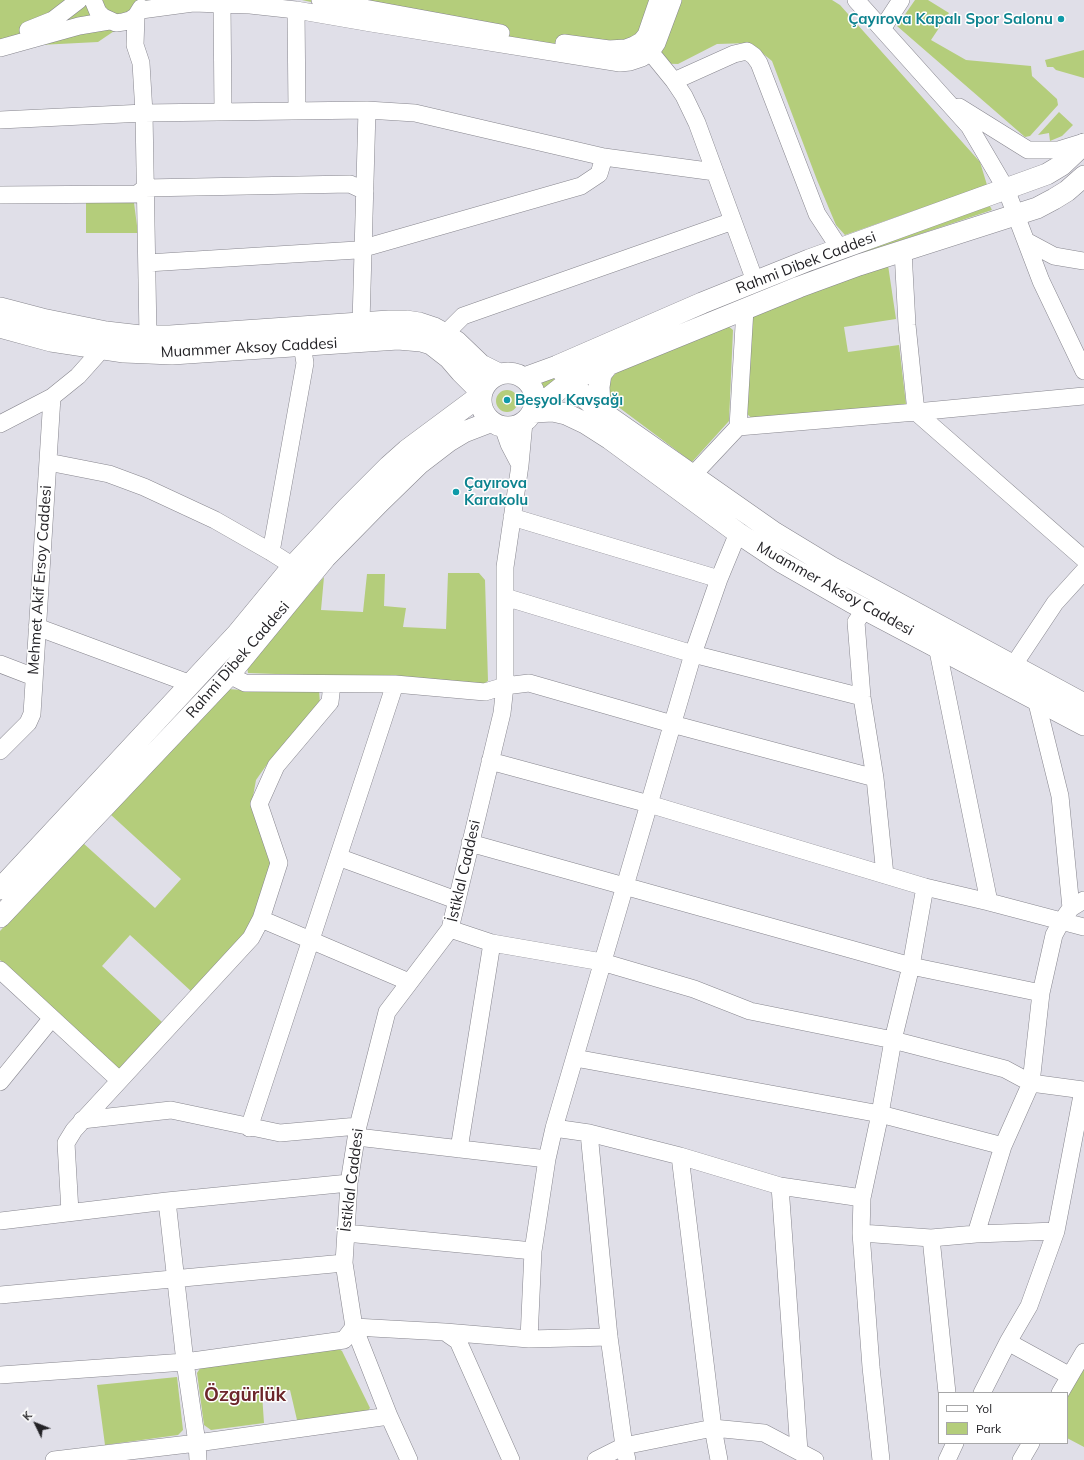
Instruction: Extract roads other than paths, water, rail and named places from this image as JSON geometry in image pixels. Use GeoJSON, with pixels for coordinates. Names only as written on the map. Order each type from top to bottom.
{"type":"FeatureCollection","features":[{"type":"Feature","properties":{"kind":"main road","name":"Rahmi Dibek Caddesi"},"geometry":{"type":"LineString","coordinates":[[0,917],[229,675],[325,558],[378,503],[419,464],[449,440],[464,432],[497,425],[516,427],[547,399],[564,373],[702,303],[840,249],[1047,174],[1062,165],[1084,143]]}},
{"type":"Feature","properties":{"kind":"main road","name":"Rahmi Dibek Caddesi"},"geometry":{"type":"LineString","coordinates":[[524,378],[608,365],[745,309],[859,265],[1037,208],[1067,191],[1084,176]]}},
{"type":"Feature","properties":{"kind":"main road"},"geometry":{"type":"LineString","coordinates":[[0,308],[42,319],[106,332],[148,336],[389,321],[419,323],[446,334],[457,342],[481,365],[499,374],[510,373],[524,378],[532,388],[535,395],[531,413]]}},
{"type":"Feature","properties":{"kind":"main road","name":"Muammer Aksoy Caddesi"},"geometry":{"type":"LineString","coordinates":[[0,327],[50,341],[124,352],[172,354],[398,339],[421,341],[431,344],[450,358],[481,393]]}},
{"type":"Feature","properties":{"kind":"main road"},"geometry":{"type":"LineString","coordinates":[[605,414],[600,405],[598,387],[601,374],[608,365]]}},
{"type":"Feature","properties":{"kind":"main road"},"geometry":{"type":"LineString","coordinates":[[564,373],[590,403],[751,518],[806,553],[1084,704]]}},
{"type":"Feature","properties":{"kind":"main road","name":"Rahmi Dibek Caddesi"},"geometry":{"type":"LineString","coordinates":[[0,889],[237,634],[293,566],[347,508],[389,466],[481,393],[488,381],[499,374]]}},
{"type":"Feature","properties":{"kind":"main road"},"geometry":{"type":"LineString","coordinates":[[481,393],[482,410],[497,425]]}},
{"type":"Feature","properties":{"kind":"main road","name":"Muammer Aksoy Caddesi"},"geometry":{"type":"LineString","coordinates":[[531,413],[553,411],[566,414],[585,423],[738,533],[813,581],[1084,725]]}},
{"type":"Feature","properties":{"kind":"street"},"geometry":{"type":"LineString","coordinates":[[0,37],[30,29],[48,22],[79,0]]}},
{"type":"Feature","properties":{"kind":"street"},"geometry":{"type":"LineString","coordinates":[[93,0],[98,12],[112,22],[136,45]]}},
{"type":"Feature","properties":{"kind":"street"},"geometry":{"type":"LineString","coordinates":[[320,0],[510,34],[609,49],[646,47],[657,42],[673,0]]}},
{"type":"Feature","properties":{"kind":"street"},"geometry":{"type":"LineString","coordinates":[[0,48],[79,26],[123,22],[140,9],[193,3],[222,3],[296,10],[378,25],[620,63],[630,62],[642,58],[646,47],[646,35],[658,0]]}},
{"type":"Feature","properties":{"kind":"street"},"geometry":{"type":"LineString","coordinates":[[856,0],[969,126],[1006,189],[1041,281],[1084,371]]}},
{"type":"Feature","properties":{"kind":"street"},"geometry":{"type":"LineString","coordinates":[[882,29],[901,0]]}},
{"type":"Feature","properties":{"kind":"street"},"geometry":{"type":"LineString","coordinates":[[222,3],[223,112]]}},
{"type":"Feature","properties":{"kind":"street"},"geometry":{"type":"LineString","coordinates":[[140,9],[136,45],[141,63],[144,113],[148,336]]}},
{"type":"Feature","properties":{"kind":"street"},"geometry":{"type":"LineString","coordinates":[[296,10],[297,111]]}},
{"type":"Feature","properties":{"kind":"street"},"geometry":{"type":"LineString","coordinates":[[646,47],[674,81],[684,96],[697,124],[755,281]]}},
{"type":"Feature","properties":{"kind":"street"},"geometry":{"type":"LineString","coordinates":[[674,81],[734,54],[747,52],[754,56],[759,63],[817,214],[840,249]]}},
{"type":"Feature","properties":{"kind":"street"},"geometry":{"type":"LineString","coordinates":[[943,96],[1028,150],[1058,150],[1084,143]]}},
{"type":"Feature","properties":{"kind":"street"},"geometry":{"type":"LineString","coordinates":[[361,323],[367,110]]}},
{"type":"Feature","properties":{"kind":"street"},"geometry":{"type":"LineString","coordinates":[[0,120],[144,113],[367,110],[415,113],[604,157],[715,172]]}},
{"type":"Feature","properties":{"kind":"street"},"geometry":{"type":"LineString","coordinates":[[146,263],[357,250],[581,186],[599,174],[604,157]]}},
{"type":"Feature","properties":{"kind":"street"},"geometry":{"type":"LineString","coordinates":[[0,195],[137,194],[145,188],[350,184],[365,191]]}},
{"type":"Feature","properties":{"kind":"street"},"geometry":{"type":"LineString","coordinates":[[446,334],[463,316],[732,221]]}},
{"type":"Feature","properties":{"kind":"street"},"geometry":{"type":"LineString","coordinates":[[1026,241],[1054,256],[1084,260]]}},
{"type":"Feature","properties":{"kind":"street"},"geometry":{"type":"LineString","coordinates":[[903,251],[907,325],[916,412],[1084,559]]}},
{"type":"Feature","properties":{"kind":"street"},"geometry":{"type":"LineString","coordinates":[[692,476],[738,427],[745,309]]}},
{"type":"Feature","properties":{"kind":"street"},"geometry":{"type":"LineString","coordinates":[[271,552],[305,363],[302,345]]}},
{"type":"Feature","properties":{"kind":"street"},"geometry":{"type":"LineString","coordinates":[[0,424],[52,397],[78,376],[103,348]]}},
{"type":"Feature","properties":{"kind":"street"},"geometry":{"type":"LineString","coordinates":[[738,427],[1084,396]]}},
{"type":"Feature","properties":{"kind":"street","name":"Mehmet Akif Ersoy Caddesi"},"geometry":{"type":"LineString","coordinates":[[0,751],[28,723],[32,714],[52,397]]}},
{"type":"Feature","properties":{"kind":"street","name":"İstiklal Caddesi"},"geometry":{"type":"LineString","coordinates":[[409,1460],[389,1416],[354,1327],[344,1263],[349,1183],[358,1132],[387,1012],[450,929],[502,713],[505,686],[504,567],[520,465],[531,413]]}},
{"type":"Feature","properties":{"kind":"street"},"geometry":{"type":"LineString","coordinates":[[497,425],[520,465]]}},
{"type":"Feature","properties":{"kind":"street"},"geometry":{"type":"LineString","coordinates":[[48,462],[109,474],[144,486],[215,520],[293,566]]}},
{"type":"Feature","properties":{"kind":"street"},"geometry":{"type":"LineString","coordinates":[[512,517],[719,579]]}},
{"type":"Feature","properties":{"kind":"street"},"geometry":{"type":"LineString","coordinates":[[529,1339],[533,1251],[547,1159],[554,1128],[693,654],[719,579],[738,533]]}},
{"type":"Feature","properties":{"kind":"street"},"geometry":{"type":"LineString","coordinates":[[1014,666],[1055,603],[1084,571]]}},
{"type":"Feature","properties":{"kind":"street"},"geometry":{"type":"LineString","coordinates":[[504,597],[693,654],[862,697]]}},
{"type":"Feature","properties":{"kind":"street"},"geometry":{"type":"LineString","coordinates":[[865,609],[856,622],[862,697],[875,778],[885,875]]}},
{"type":"Feature","properties":{"kind":"street"},"geometry":{"type":"LineString","coordinates":[[37,627],[191,684]]}},
{"type":"Feature","properties":{"kind":"street"},"geometry":{"type":"LineString","coordinates":[[937,646],[989,902]]}},
{"type":"Feature","properties":{"kind":"street"},"geometry":{"type":"LineString","coordinates":[[0,664],[34,677]]}},
{"type":"Feature","properties":{"kind":"street"},"geometry":{"type":"LineString","coordinates":[[229,675],[245,683],[395,684],[485,692],[505,686],[529,684],[875,778]]}},
{"type":"Feature","properties":{"kind":"street"},"geometry":{"type":"LineString","coordinates":[[70,1212],[66,1143],[82,1120],[251,938],[261,918],[279,863],[259,804],[276,766],[330,702],[332,684]]}},
{"type":"Feature","properties":{"kind":"street"},"geometry":{"type":"LineString","coordinates":[[249,1128],[395,684]]}},
{"type":"Feature","properties":{"kind":"street"},"geometry":{"type":"LineString","coordinates":[[1036,699],[1060,796],[1072,910],[1084,927]]}},
{"type":"Feature","properties":{"kind":"street"},"geometry":{"type":"LineString","coordinates":[[490,761],[649,804],[925,887],[989,902],[1072,910]]}},
{"type":"Feature","properties":{"kind":"street"},"geometry":{"type":"LineString","coordinates":[[470,843],[911,966],[1041,993]]}},
{"type":"Feature","properties":{"kind":"street"},"geometry":{"type":"LineString","coordinates":[[338,857],[456,900]]}},
{"type":"Feature","properties":{"kind":"street"},"geometry":{"type":"LineString","coordinates":[[881,1460],[871,1367],[861,1233],[862,1198],[880,1114],[893,1040],[911,966],[925,887]]}},
{"type":"Feature","properties":{"kind":"street"},"geometry":{"type":"LineString","coordinates":[[976,1234],[1003,1146],[1031,1083],[1041,993],[1054,934],[1072,910]]}},
{"type":"Feature","properties":{"kind":"street"},"geometry":{"type":"LineString","coordinates":[[261,918],[409,982]]}},
{"type":"Feature","properties":{"kind":"street"},"geometry":{"type":"LineString","coordinates":[[450,929],[492,943],[602,962],[694,989],[750,1011],[893,1040],[1005,1069],[1031,1083],[1083,1090],[1056,1231],[1029,1306],[1008,1342],[983,1392]]}},
{"type":"Feature","properties":{"kind":"street"},"geometry":{"type":"LineString","coordinates":[[459,1149],[492,943]]}},
{"type":"Feature","properties":{"kind":"street"},"geometry":{"type":"LineString","coordinates":[[0,970],[119,1080]]}},
{"type":"Feature","properties":{"kind":"street"},"geometry":{"type":"LineString","coordinates":[[0,1082],[52,1018]]}},
{"type":"Feature","properties":{"kind":"street"},"geometry":{"type":"LineString","coordinates":[[575,1058],[880,1114],[1003,1146]]}},
{"type":"Feature","properties":{"kind":"street"},"geometry":{"type":"LineString","coordinates":[[82,1120],[171,1110],[280,1134],[358,1132],[459,1149],[547,1159]]}},
{"type":"Feature","properties":{"kind":"street"},"geometry":{"type":"LineString","coordinates":[[554,1128],[589,1133],[680,1156],[780,1186],[862,1198]]}},
{"type":"Feature","properties":{"kind":"street"},"geometry":{"type":"LineString","coordinates":[[589,1133],[609,1336],[626,1453]]}},
{"type":"Feature","properties":{"kind":"street"},"geometry":{"type":"LineString","coordinates":[[680,1156],[713,1428],[719,1460]]}},
{"type":"Feature","properties":{"kind":"street"},"geometry":{"type":"LineString","coordinates":[[0,1221],[167,1201],[349,1183]]}},
{"type":"Feature","properties":{"kind":"street"},"geometry":{"type":"LineString","coordinates":[[780,1186],[799,1451]]}},
{"type":"Feature","properties":{"kind":"street"},"geometry":{"type":"LineString","coordinates":[[167,1201],[185,1362],[197,1443],[198,1460]]}},
{"type":"Feature","properties":{"kind":"street"},"geometry":{"type":"LineString","coordinates":[[861,1233],[931,1238],[976,1234],[1056,1231]]}},
{"type":"Feature","properties":{"kind":"street"},"geometry":{"type":"LineString","coordinates":[[346,1233],[533,1251]]}},
{"type":"Feature","properties":{"kind":"street"},"geometry":{"type":"LineString","coordinates":[[931,1238],[947,1392]]}},
{"type":"Feature","properties":{"kind":"street"},"geometry":{"type":"LineString","coordinates":[[0,1295],[344,1263]]}},
{"type":"Feature","properties":{"kind":"street"},"geometry":{"type":"LineString","coordinates":[[0,1375],[185,1362],[344,1340],[354,1327],[445,1332],[529,1339],[609,1336]]}},
{"type":"Feature","properties":{"kind":"street"},"geometry":{"type":"LineString","coordinates":[[445,1332],[458,1341],[511,1460]]}},
{"type":"Feature","properties":{"kind":"street"},"geometry":{"type":"LineString","coordinates":[[1008,1342],[1070,1376]]}},
{"type":"Feature","properties":{"kind":"street"},"geometry":{"type":"LineString","coordinates":[[1061,1392],[1084,1352]]}},
{"type":"Feature","properties":{"kind":"street"},"geometry":{"type":"LineString","coordinates":[[54,1460],[197,1443],[389,1416]]}},
{"type":"Feature","properties":{"kind":"street"},"geometry":{"type":"LineString","coordinates":[[596,1460],[713,1428],[764,1433],[815,1460]]}},
{"type":"Feature","properties":{"kind":"street"},"geometry":{"type":"LineString","coordinates":[[947,1460],[955,1444]]}},
{"type":"Feature","properties":{"kind":"street"},"geometry":{"type":"LineString","coordinates":[[1021,1460],[1030,1444]]}},
{"type":"Feature","properties":{"kind":"place","name":"Çayırova Kapalı Spor Salonu"},"geometry":{"type":"Point","coordinates":[1061,19]}},
{"type":"Feature","properties":{"kind":"place","name":"Beşyol Kavşağı"},"geometry":{"type":"Point","coordinates":[507,400]}},
{"type":"Feature","properties":{"kind":"place","name":"Çayırova Karakolu"},"geometry":{"type":"Point","coordinates":[456,492]}},
{"type":"Feature","properties":{"kind":"district","name":"Özgürlük"},"geometry":{"type":"Point","coordinates":[245,1395]}}]}
